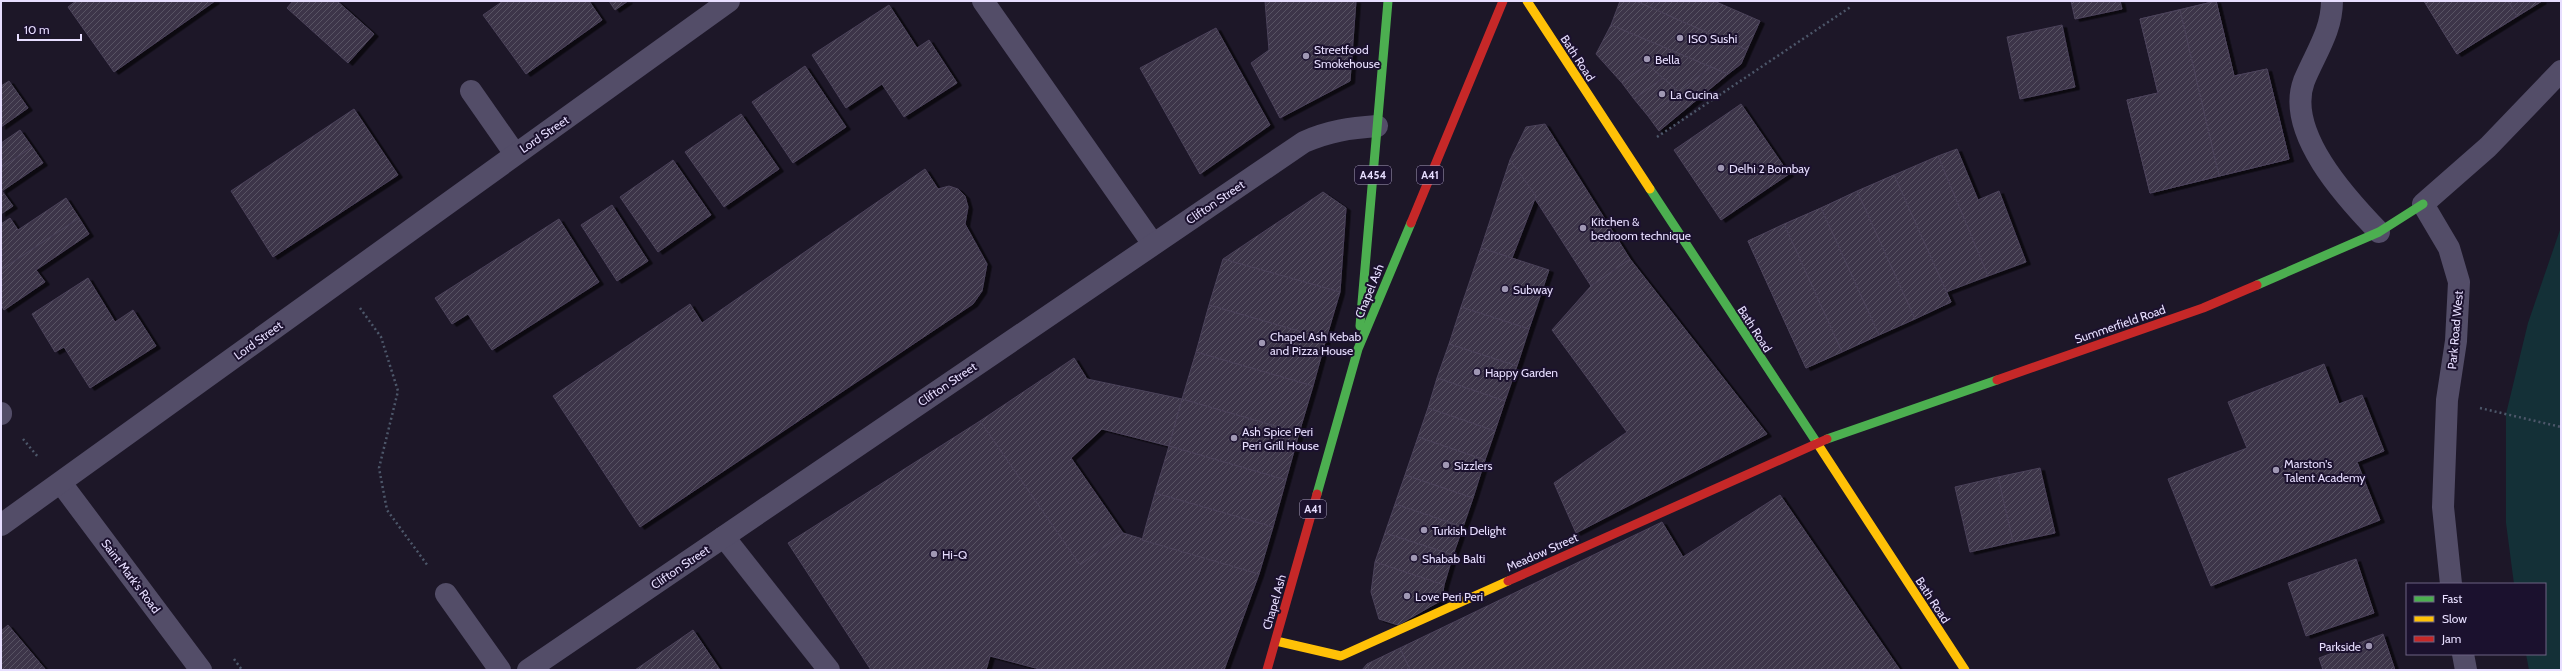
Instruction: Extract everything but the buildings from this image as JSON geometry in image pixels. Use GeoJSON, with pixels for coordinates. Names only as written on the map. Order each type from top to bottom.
{"type":"FeatureCollection","features":[{"type":"Feature","properties":{"kind":"main road","name":"A454"},"geometry":{"type":"LineString","coordinates":[[1358,349],[1388,1]]}},
{"type":"Feature","properties":{"kind":"main road","name":"Chapel Ash"},"geometry":{"type":"LineString","coordinates":[[1267,670],[1358,349],[1503,1]]}},
{"type":"Feature","properties":{"kind":"main road","name":"Bath Road"},"geometry":{"type":"LineString","coordinates":[[1527,1],[1965,670]]}},
{"type":"Feature","properties":{"kind":"main road","name":"Summerfield Road"},"geometry":{"type":"LineString","coordinates":[[1815,443],[2203,308],[2379,232],[2423,204]]}},
{"type":"Feature","properties":{"kind":"main road","name":"Meadow Street"},"geometry":{"type":"LineString","coordinates":[[1276,641],[1341,656],[1815,443]]}},
{"type":"Feature","properties":{"kind":"street","name":"Lord Street"},"geometry":{"type":"LineString","coordinates":[[1,525],[515,154],[574,115],[729,1]]}},
{"type":"Feature","properties":{"kind":"street"},"geometry":{"type":"LineString","coordinates":[[983,1],[1153,244]]}},
{"type":"Feature","properties":{"kind":"street"},"geometry":{"type":"LineString","coordinates":[[2332,1],[2332,16],[2327,32],[2304,82],[2299,101],[2302,120],[2310,141],[2348,201],[2379,232]]}},
{"type":"Feature","properties":{"kind":"street"},"geometry":{"type":"LineString","coordinates":[[2423,204],[2488,147],[2561,71]]}},
{"type":"Feature","properties":{"kind":"street","name":"Lord Street"},"geometry":{"type":"LineString","coordinates":[[471,91],[515,154]]}},
{"type":"Feature","properties":{"kind":"street","name":"Clifton Street"},"geometry":{"type":"LineString","coordinates":[[528,670],[1304,142],[1324,133],[1343,128],[1377,126]]}},
{"type":"Feature","properties":{"kind":"street","name":"Park Road West"},"geometry":{"type":"LineString","coordinates":[[2423,204],[2449,248],[2459,282],[2456,341],[2447,400],[2443,507],[2451,583]]}},
{"type":"Feature","properties":{"kind":"street","name":"Saint Mark's Road"},"geometry":{"type":"LineString","coordinates":[[61,483],[202,670]]}},
{"type":"Feature","properties":{"kind":"street"},"geometry":{"type":"LineString","coordinates":[[724,537],[829,670]]}},
{"type":"Feature","properties":{"kind":"street"},"geometry":{"type":"LineString","coordinates":[[446,594],[500,670]]}},
{"type":"Feature","properties":{"kind":"street"},"geometry":{"type":"LineString","coordinates":[[2463,655],[2466,670]]}},
{"type":"Feature","properties":{"kind":"path"},"geometry":{"type":"LineString","coordinates":[[1628,156],[1852,6]]}},
{"type":"Feature","properties":{"kind":"path"},"geometry":{"type":"LineString","coordinates":[[340,281],[381,337],[398,391],[379,468],[387,510],[446,594]]}},
{"type":"Feature","properties":{"kind":"path"},"geometry":{"type":"LineString","coordinates":[[2447,400],[2561,427]]}},
{"type":"Feature","properties":{"kind":"path"},"geometry":{"type":"LineString","coordinates":[[1,414],[61,483]]}},
{"type":"Feature","properties":{"kind":"green space"},"geometry":{"type":"Polygon","coordinates":[[[2561,227],[2561,670],[2529,670],[2526,655],[2546,655],[2546,583],[2514,583],[2506,523],[2506,414],[2528,323],[2561,227]]]}},
{"type":"Feature","properties":{"kind":"traffic: fast"},"geometry":{"type":"LineString","coordinates":[[1360,326],[1388,1]]}},
{"type":"Feature","properties":{"kind":"traffic: fast"},"geometry":{"type":"LineString","coordinates":[[1650,189],[1817,443]]}},
{"type":"Feature","properties":{"kind":"traffic: fast"},"geometry":{"type":"LineString","coordinates":[[2257,285],[2379,232],[2423,204]]}},
{"type":"Feature","properties":{"kind":"traffic: fast"},"geometry":{"type":"LineString","coordinates":[[1317,494],[1358,349],[1411,223]]}},
{"type":"Feature","properties":{"kind":"traffic: fast"},"geometry":{"type":"LineString","coordinates":[[1827,439],[1997,380]]}},
{"type":"Feature","properties":{"kind":"traffic: slow"},"geometry":{"type":"LineString","coordinates":[[1527,1],[1650,189]]}},
{"type":"Feature","properties":{"kind":"traffic: slow"},"geometry":{"type":"LineString","coordinates":[[1817,443],[1965,670]]}},
{"type":"Feature","properties":{"kind":"traffic: slow"},"geometry":{"type":"LineString","coordinates":[[1276,641],[1341,656],[1508,581]]}},
{"type":"Feature","properties":{"kind":"traffic: jam"},"geometry":{"type":"LineString","coordinates":[[1411,223],[1503,1]]}},
{"type":"Feature","properties":{"kind":"traffic: jam"},"geometry":{"type":"LineString","coordinates":[[1997,380],[2203,308],[2257,285]]}},
{"type":"Feature","properties":{"kind":"traffic: jam"},"geometry":{"type":"LineString","coordinates":[[1508,581],[1827,439]]}},
{"type":"Feature","properties":{"kind":"traffic: jam"},"geometry":{"type":"LineString","coordinates":[[1267,670],[1317,494]]}},
{"type":"Feature","properties":{"kind":"place","name":"ISO Sushi"},"geometry":{"type":"Point","coordinates":[1680,38]}},
{"type":"Feature","properties":{"kind":"place","name":"Streetfood Smokehouse"},"geometry":{"type":"Point","coordinates":[1306,56]}},
{"type":"Feature","properties":{"kind":"place","name":"Bella"},"geometry":{"type":"Point","coordinates":[1647,59]}},
{"type":"Feature","properties":{"kind":"place","name":"La Cucina"},"geometry":{"type":"Point","coordinates":[1662,94]}},
{"type":"Feature","properties":{"kind":"place","name":"Delhi 2 Bombay"},"geometry":{"type":"Point","coordinates":[1721,168]}},
{"type":"Feature","properties":{"kind":"place","name":"Kitchen & bedroom technique"},"geometry":{"type":"Point","coordinates":[1583,228]}},
{"type":"Feature","properties":{"kind":"place","name":"Subway"},"geometry":{"type":"Point","coordinates":[1505,289]}},
{"type":"Feature","properties":{"kind":"place","name":"Chapel Ash Kebab and Pizza House"},"geometry":{"type":"Point","coordinates":[1262,343]}},
{"type":"Feature","properties":{"kind":"place","name":"Happy Garden"},"geometry":{"type":"Point","coordinates":[1477,372]}},
{"type":"Feature","properties":{"kind":"place","name":"Ash Spice Peri Peri Grill House"},"geometry":{"type":"Point","coordinates":[1234,438]}},
{"type":"Feature","properties":{"kind":"place","name":"Sizzlers"},"geometry":{"type":"Point","coordinates":[1446,465]}},
{"type":"Feature","properties":{"kind":"place","name":"Marston's Talent Academy"},"geometry":{"type":"Point","coordinates":[2276,470]}},
{"type":"Feature","properties":{"kind":"place","name":"Turkish Delight"},"geometry":{"type":"Point","coordinates":[1424,530]}},
{"type":"Feature","properties":{"kind":"place","name":"Hi-Q"},"geometry":{"type":"Point","coordinates":[934,554]}},
{"type":"Feature","properties":{"kind":"place","name":"Shabab Balti"},"geometry":{"type":"Point","coordinates":[1414,558]}},
{"type":"Feature","properties":{"kind":"place","name":"Love Peri Peri"},"geometry":{"type":"Point","coordinates":[1407,596]}},
{"type":"Feature","properties":{"kind":"place","name":"Parkside"},"geometry":{"type":"Point","coordinates":[2369,646]}}]}
